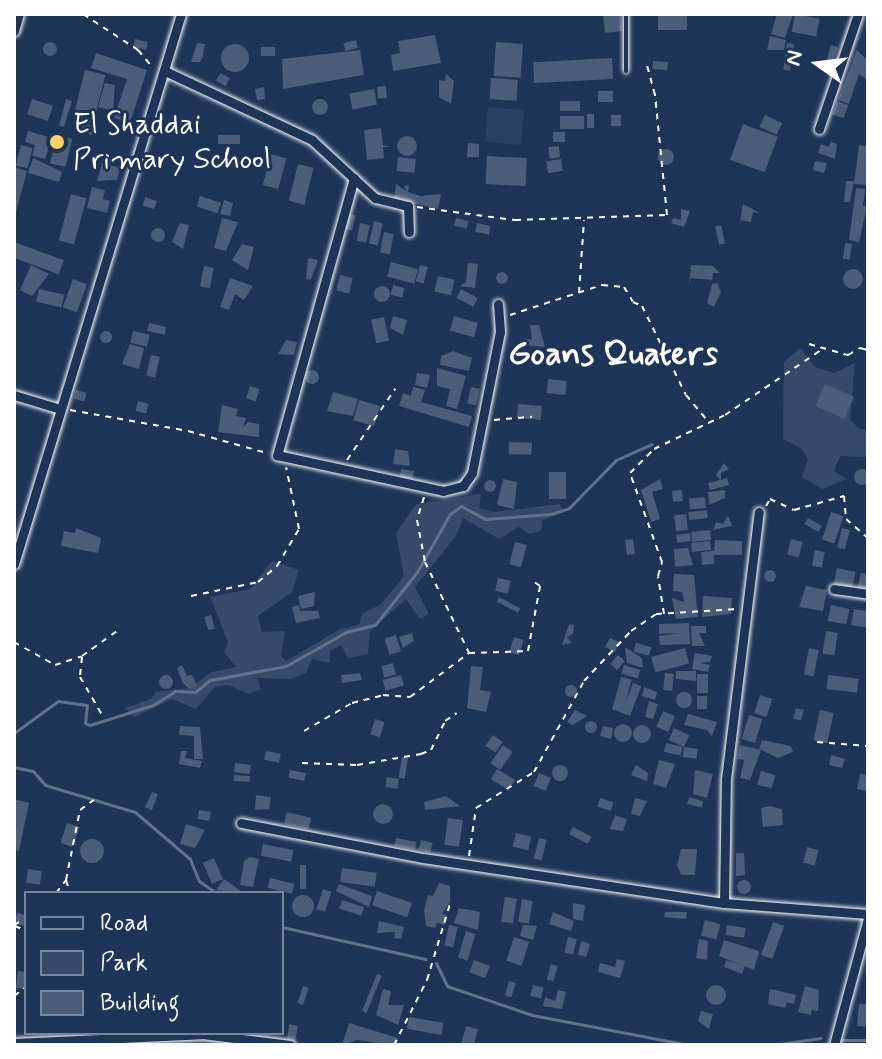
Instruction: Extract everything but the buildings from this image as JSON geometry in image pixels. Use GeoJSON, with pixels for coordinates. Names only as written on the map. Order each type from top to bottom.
{"type":"FeatureCollection","features":[{"type":"Feature","properties":{"kind":"street"},"geometry":{"type":"LineString","coordinates":[[14,31],[19,14]]}},
{"type":"Feature","properties":{"kind":"street"},"geometry":{"type":"LineString","coordinates":[[14,563],[57,408],[181,14]]}},
{"type":"Feature","properties":{"kind":"street"},"geometry":{"type":"LineString","coordinates":[[819,129],[858,14]]}},
{"type":"Feature","properties":{"kind":"street"},"geometry":{"type":"LineString","coordinates":[[163,75],[312,140],[375,198],[408,206],[409,232]]}},
{"type":"Feature","properties":{"kind":"street"},"geometry":{"type":"LineString","coordinates":[[354,178],[281,456],[427,488],[453,491],[469,480],[500,316],[498,304]]}},
{"type":"Feature","properties":{"kind":"street"},"geometry":{"type":"LineString","coordinates":[[14,395],[57,408]]}},
{"type":"Feature","properties":{"kind":"street"},"geometry":{"type":"LineString","coordinates":[[724,903],[726,779],[742,675],[745,609],[759,512]]}},
{"type":"Feature","properties":{"kind":"street"},"geometry":{"type":"LineString","coordinates":[[834,589],[868,594]]}},
{"type":"Feature","properties":{"kind":"street"},"geometry":{"type":"LineString","coordinates":[[241,823],[468,865],[724,903],[868,916],[834,1045]]}},
{"type":"Feature","properties":{"kind":"street"},"geometry":{"type":"LineString","coordinates":[[14,1043],[181,1035]]}},
{"type":"Feature","properties":{"kind":"street"},"geometry":{"type":"LineString","coordinates":[[210,1035],[290,1045]]}},
{"type":"Feature","properties":{"kind":"lane"},"geometry":{"type":"LineString","coordinates":[[626,14],[626,71]]}},
{"type":"Feature","properties":{"kind":"path"},"geometry":{"type":"LineString","coordinates":[[83,14],[138,50],[163,75]]}},
{"type":"Feature","properties":{"kind":"path"},"geometry":{"type":"LineString","coordinates":[[408,206],[515,220],[667,215],[657,108],[646,61]]}},
{"type":"Feature","properties":{"kind":"path"},"geometry":{"type":"LineString","coordinates":[[579,293],[585,219]]}},
{"type":"Feature","properties":{"kind":"path"},"geometry":{"type":"LineString","coordinates":[[500,316],[602,285],[624,287],[642,306],[686,395],[709,421]]}},
{"type":"Feature","properties":{"kind":"path"},"geometry":{"type":"LineString","coordinates":[[809,344],[848,355],[860,348],[868,350]]}},
{"type":"Feature","properties":{"kind":"path"},"geometry":{"type":"LineString","coordinates":[[665,615],[658,576],[662,562],[630,473],[654,449],[799,369],[824,348]]}},
{"type":"Feature","properties":{"kind":"path"},"geometry":{"type":"LineString","coordinates":[[339,470],[395,389]]}},
{"type":"Feature","properties":{"kind":"path"},"geometry":{"type":"LineString","coordinates":[[57,408],[188,431],[281,456],[298,510],[295,541],[258,582],[191,596]]}},
{"type":"Feature","properties":{"kind":"path"},"geometry":{"type":"LineString","coordinates":[[481,421],[532,417]]}},
{"type":"Feature","properties":{"kind":"path"},"geometry":{"type":"LineString","coordinates":[[427,488],[417,520],[425,562],[469,653]]}},
{"type":"Feature","properties":{"kind":"path"},"geometry":{"type":"LineString","coordinates":[[756,525],[770,499],[794,510],[844,496],[846,519],[868,538]]}},
{"type":"Feature","properties":{"kind":"path"},"geometry":{"type":"LineString","coordinates":[[304,731],[352,703],[383,695],[410,697],[469,653],[528,651],[540,586],[533,581]]}},
{"type":"Feature","properties":{"kind":"path"},"geometry":{"type":"LineString","coordinates":[[468,865],[476,808],[534,772],[584,681],[631,631],[656,614],[745,609]]}},
{"type":"Feature","properties":{"kind":"path"},"geometry":{"type":"LineString","coordinates":[[14,642],[55,665],[82,656],[117,631]]}},
{"type":"Feature","properties":{"kind":"path"},"geometry":{"type":"LineString","coordinates":[[82,656],[80,677],[102,715]]}},
{"type":"Feature","properties":{"kind":"path"},"geometry":{"type":"LineString","coordinates":[[302,763],[357,765],[421,754],[431,750],[445,721],[457,713]]}},
{"type":"Feature","properties":{"kind":"path"},"geometry":{"type":"LineString","coordinates":[[817,742],[868,746]]}},
{"type":"Feature","properties":{"kind":"path"},"geometry":{"type":"LineString","coordinates":[[58,891],[66,880],[80,810],[94,800]]}},
{"type":"Feature","properties":{"kind":"path"},"geometry":{"type":"LineString","coordinates":[[66,880],[69,891]]}},
{"type":"Feature","properties":{"kind":"path"},"geometry":{"type":"LineString","coordinates":[[394,1045],[427,980],[450,904]]}},
{"type":"Feature","properties":{"kind":"shaded area"},"geometry":{"type":"Polygon","coordinates":[[[488,107],[524,110],[521,145],[485,142],[488,107]]]}},
{"type":"Feature","properties":{"kind":"green space"},"geometry":{"type":"Polygon","coordinates":[[[800,348],[815,367],[834,373],[855,363],[850,419],[858,428],[868,430],[868,457],[840,456],[834,471],[847,479],[822,489],[802,477],[808,459],[801,448],[783,439],[784,362],[800,348]]]}},
{"type":"Feature","properties":{"kind":"green space"},"geometry":{"type":"Polygon","coordinates":[[[481,494],[479,508],[493,512],[560,504],[563,512],[542,520],[541,531],[530,534],[518,527],[499,539],[463,518],[456,536],[415,587],[429,614],[420,619],[406,599],[370,631],[368,654],[348,658],[341,645],[330,651],[330,663],[312,659],[306,673],[291,679],[257,678],[261,689],[249,694],[228,685],[215,687],[196,709],[172,699],[135,717],[125,708],[151,699],[155,692],[189,688],[212,672],[236,667],[224,652],[228,642],[210,597],[250,589],[272,561],[299,570],[292,592],[258,616],[262,632],[285,631],[281,656],[286,661],[340,629],[359,625],[362,613],[380,605],[404,576],[396,533],[416,504],[481,494]]]}},
{"type":"Feature","properties":{"kind":"waterway"},"geometry":{"type":"LineString","coordinates":[[14,733],[58,701],[87,705],[85,723],[90,725],[153,705],[175,691],[195,692],[210,680],[286,666],[346,632],[375,625],[417,572],[450,514],[461,506],[485,519],[551,514],[569,508],[616,460],[652,444]]}},
{"type":"Feature","properties":{"kind":"waterway"},"geometry":{"type":"LineString","coordinates":[[14,767],[33,771],[45,785],[135,812],[190,859],[199,881],[213,891]]}},
{"type":"Feature","properties":{"kind":"waterway"},"geometry":{"type":"LineString","coordinates":[[284,927],[425,959]]}},
{"type":"Feature","properties":{"kind":"waterway"},"geometry":{"type":"LineString","coordinates":[[436,963],[447,986],[532,1015],[689,1045]]}},
{"type":"Feature","properties":{"kind":"waterway"},"geometry":{"type":"LineString","coordinates":[[773,1045],[820,1038]]}},
{"type":"Feature","properties":{"kind":"waterway"},"geometry":{"type":"LineString","coordinates":[[837,1040],[868,1040]]}},
{"type":"Feature","properties":{"kind":"waterway"},"geometry":{"type":"LineString","coordinates":[[730,1045],[754,1045]]}},
{"type":"Feature","properties":{"kind":"place","name":"El Shaddai Primary School"},"geometry":{"type":"Point","coordinates":[57,142]}},
{"type":"Feature","properties":{"kind":"district","name":"Goans Quaters"},"geometry":{"type":"Point","coordinates":[613,355]}}]}
